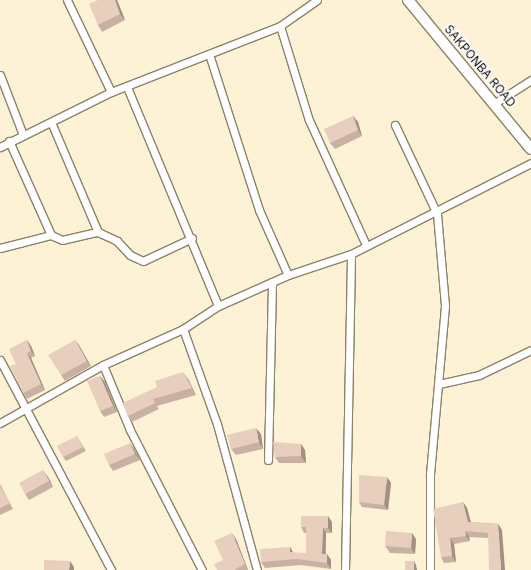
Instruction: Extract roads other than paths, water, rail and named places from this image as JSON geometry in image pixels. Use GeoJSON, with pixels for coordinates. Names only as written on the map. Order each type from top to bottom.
{"type":"FeatureCollection","features":[{"type":"Feature","properties":{"kind":"main road","name":"SAKPONBA ROAD"},"geometry":{"type":"LineString","coordinates":[[408,0],[495,103],[531,150]]}},
{"type":"Feature","properties":{"kind":"street"},"geometry":{"type":"LineString","coordinates":[[67,0],[111,92]]}},
{"type":"Feature","properties":{"kind":"street"},"geometry":{"type":"LineString","coordinates":[[0,147],[111,92],[280,26],[317,0]]}},
{"type":"Feature","properties":{"kind":"street"},"geometry":{"type":"LineString","coordinates":[[280,26],[309,120],[366,245]]}},
{"type":"Feature","properties":{"kind":"street"},"geometry":{"type":"LineString","coordinates":[[209,54],[259,210],[288,275]]}},
{"type":"Feature","properties":{"kind":"street"},"geometry":{"type":"LineString","coordinates":[[0,75],[23,135]]}},
{"type":"Feature","properties":{"kind":"street"},"geometry":{"type":"LineString","coordinates":[[495,103],[531,80]]}},
{"type":"Feature","properties":{"kind":"street"},"geometry":{"type":"LineString","coordinates":[[127,87],[192,238],[218,306]]}},
{"type":"Feature","properties":{"kind":"street"},"geometry":{"type":"LineString","coordinates":[[51,122],[98,232]]}},
{"type":"Feature","properties":{"kind":"street"},"geometry":{"type":"LineString","coordinates":[[396,125],[437,214],[445,306],[430,475],[430,570]]}},
{"type":"Feature","properties":{"kind":"street"},"geometry":{"type":"LineString","coordinates":[[9,142],[52,235],[62,240],[98,232],[117,241],[130,255],[143,261],[192,238]]}},
{"type":"Feature","properties":{"kind":"street"},"geometry":{"type":"LineString","coordinates":[[0,423],[26,410],[103,365],[183,329],[218,306],[288,275],[351,254],[366,245],[437,214],[531,163]]}},
{"type":"Feature","properties":{"kind":"street"},"geometry":{"type":"LineString","coordinates":[[0,248],[52,235]]}},
{"type":"Feature","properties":{"kind":"street"},"geometry":{"type":"LineString","coordinates":[[345,570],[351,254]]}},
{"type":"Feature","properties":{"kind":"street"},"geometry":{"type":"LineString","coordinates":[[268,460],[272,282]]}},
{"type":"Feature","properties":{"kind":"street"},"geometry":{"type":"LineString","coordinates":[[183,329],[217,424],[257,570]]}},
{"type":"Feature","properties":{"kind":"street"},"geometry":{"type":"LineString","coordinates":[[439,384],[479,375],[531,350]]}},
{"type":"Feature","properties":{"kind":"street"},"geometry":{"type":"LineString","coordinates":[[0,360],[111,570]]}},
{"type":"Feature","properties":{"kind":"street"},"geometry":{"type":"LineString","coordinates":[[103,365],[130,430],[202,570]]}}]}
